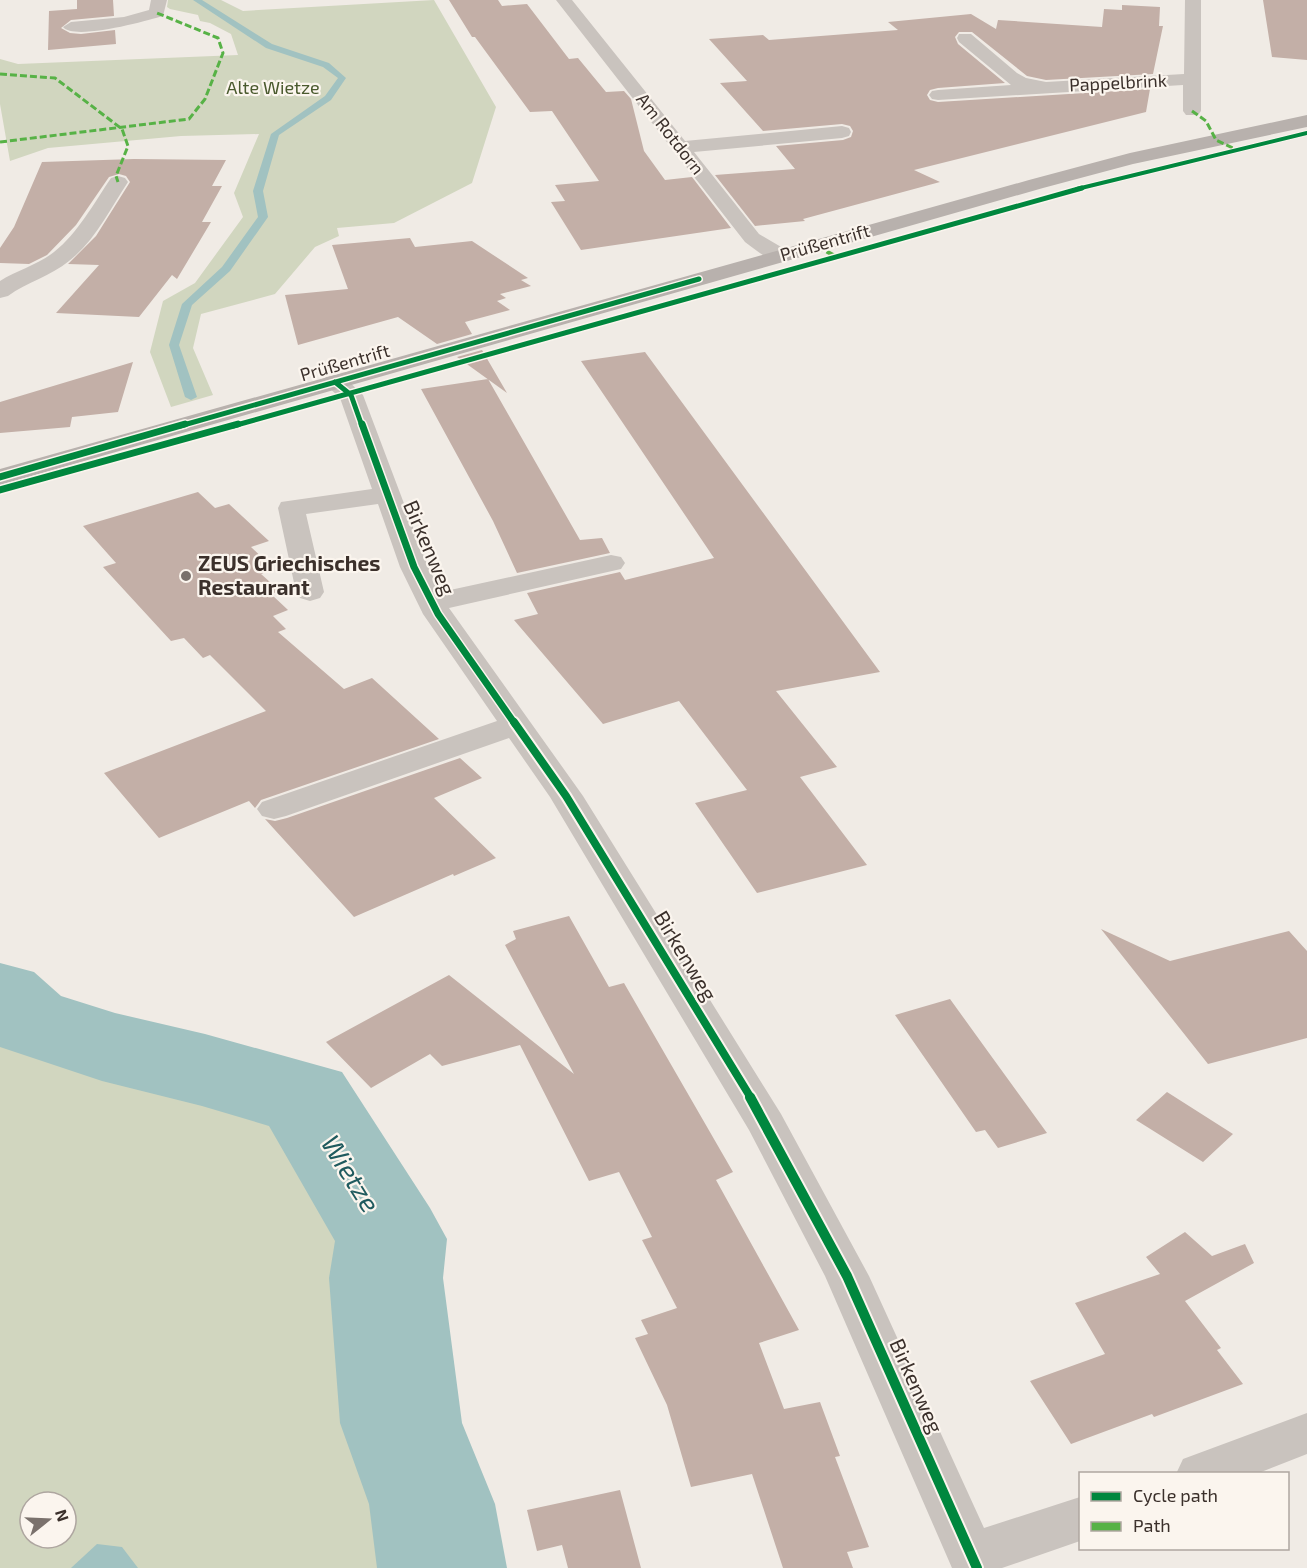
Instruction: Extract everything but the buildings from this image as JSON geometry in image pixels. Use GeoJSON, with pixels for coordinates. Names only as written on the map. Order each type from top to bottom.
{"type":"FeatureCollection","features":[{"type":"Feature","properties":{"kind":"main road","name":"Prüßentrift"},"geometry":{"type":"LineString","coordinates":[[0,477],[1130,159],[1307,121]]}},
{"type":"Feature","properties":{"kind":"street"},"geometry":{"type":"LineString","coordinates":[[71,27],[144,18],[157,13],[159,0]]}},
{"type":"Feature","properties":{"kind":"street","name":"Pappelbrink"},"geometry":{"type":"LineString","coordinates":[[1192,111],[1190,79],[1193,0]]}},
{"type":"Feature","properties":{"kind":"street","name":"Am Rotdorn"},"geometry":{"type":"LineString","coordinates":[[572,2],[678,145],[752,238],[780,256]]}},
{"type":"Feature","properties":{"kind":"street","name":"Pappelbrink"},"geometry":{"type":"LineString","coordinates":[[965,38],[1011,77],[1021,83],[1046,87]]}},
{"type":"Feature","properties":{"kind":"street","name":"Pappelbrink"},"geometry":{"type":"LineString","coordinates":[[938,95],[1190,79]]}},
{"type":"Feature","properties":{"kind":"street"},"geometry":{"type":"LineString","coordinates":[[678,145],[839,129]]}},
{"type":"Feature","properties":{"kind":"street"},"geometry":{"type":"LineString","coordinates":[[5,282],[42,269],[63,255],[83,232],[118,182]]}},
{"type":"Feature","properties":{"kind":"street","name":"Birkenweg"},"geometry":{"type":"LineString","coordinates":[[335,382],[351,394],[414,567],[432,603],[566,796],[767,1125],[847,1276],[974,1561]]}},
{"type":"Feature","properties":{"kind":"street"},"geometry":{"type":"LineString","coordinates":[[310,592],[291,508],[387,495]]}},
{"type":"Feature","properties":{"kind":"street"},"geometry":{"type":"LineString","coordinates":[[432,603],[611,563]]}},
{"type":"Feature","properties":{"kind":"street"},"geometry":{"type":"LineString","coordinates":[[274,809],[516,725]]}},
{"type":"Feature","properties":{"kind":"street"},"geometry":{"type":"LineString","coordinates":[[1203,1472],[1307,1433]]}},
{"type":"Feature","properties":{"kind":"street"},"geometry":{"type":"LineString","coordinates":[[974,1561],[1079,1519]]}},
{"type":"Feature","properties":{"kind":"green space"},"geometry":{"type":"Polygon","coordinates":[[[168,0],[221,0],[243,11],[434,0],[496,107],[472,183],[394,223],[337,228],[339,236],[315,247],[275,294],[201,314],[193,348],[213,395],[171,407],[150,352],[163,301],[195,283],[243,217],[234,193],[259,134],[181,136],[48,148],[10,161],[0,104],[0,59],[18,64],[238,55],[231,34],[210,23],[200,21],[198,15],[170,9],[167,7],[168,0]]]}},
{"type":"Feature","properties":{"kind":"green space"},"geometry":{"type":"Polygon","coordinates":[[[0,973],[39,1011],[320,1090],[406,1240],[401,1277],[417,1416],[447,1502],[458,1568],[0,1568],[0,973]]]}},
{"type":"Feature","properties":{"kind":"water"},"geometry":{"type":"Polygon","coordinates":[[[97,1544],[122,1547],[138,1568],[71,1568],[97,1544]]]}},
{"type":"Feature","properties":{"kind":"waterway","name":"Alte Wietze"},"geometry":{"type":"LineString","coordinates":[[191,397],[174,345],[187,304],[226,269],[263,217],[258,191],[275,134],[328,98],[342,78],[326,65],[269,46],[197,0]]}},
{"type":"Feature","properties":{"kind":"waterway","name":"Wietze"},"geometry":{"type":"LineString","coordinates":[[0,996],[26,1020],[102,1046],[205,1070],[305,1099],[391,1239],[386,1278],[401,1423],[432,1504],[442,1568]]}},
{"type":"Feature","properties":{"kind":"marked path"},"geometry":{"type":"LineString","coordinates":[[0,142],[189,119],[205,99],[223,53],[218,38],[157,13]]}},
{"type":"Feature","properties":{"kind":"marked path"},"geometry":{"type":"LineString","coordinates":[[0,74],[55,78],[122,129],[128,146],[116,176],[118,182]]}},
{"type":"Feature","properties":{"kind":"marked path"},"geometry":{"type":"LineString","coordinates":[[1192,111],[1206,121],[1216,140],[1235,149]]}},
{"type":"Feature","properties":{"kind":"marked path"},"geometry":{"type":"LineString","coordinates":[[816,246],[837,257]]}},
{"type":"Feature","properties":{"kind":"cycle path"},"geometry":{"type":"LineString","coordinates":[[0,490],[491,355],[1095,184],[1307,133]]}},
{"type":"Feature","properties":{"kind":"cycle path"},"geometry":{"type":"LineString","coordinates":[[0,477],[699,279]]}},
{"type":"Feature","properties":{"kind":"cycle path"},"geometry":{"type":"LineString","coordinates":[[335,382],[351,395],[414,567],[438,614],[566,796],[767,1125],[847,1276],[977,1568]]}},
{"type":"Feature","properties":{"kind":"place","name":"ZEUS Griechisches Restaurant"},"geometry":{"type":"Point","coordinates":[186,576]}}]}
